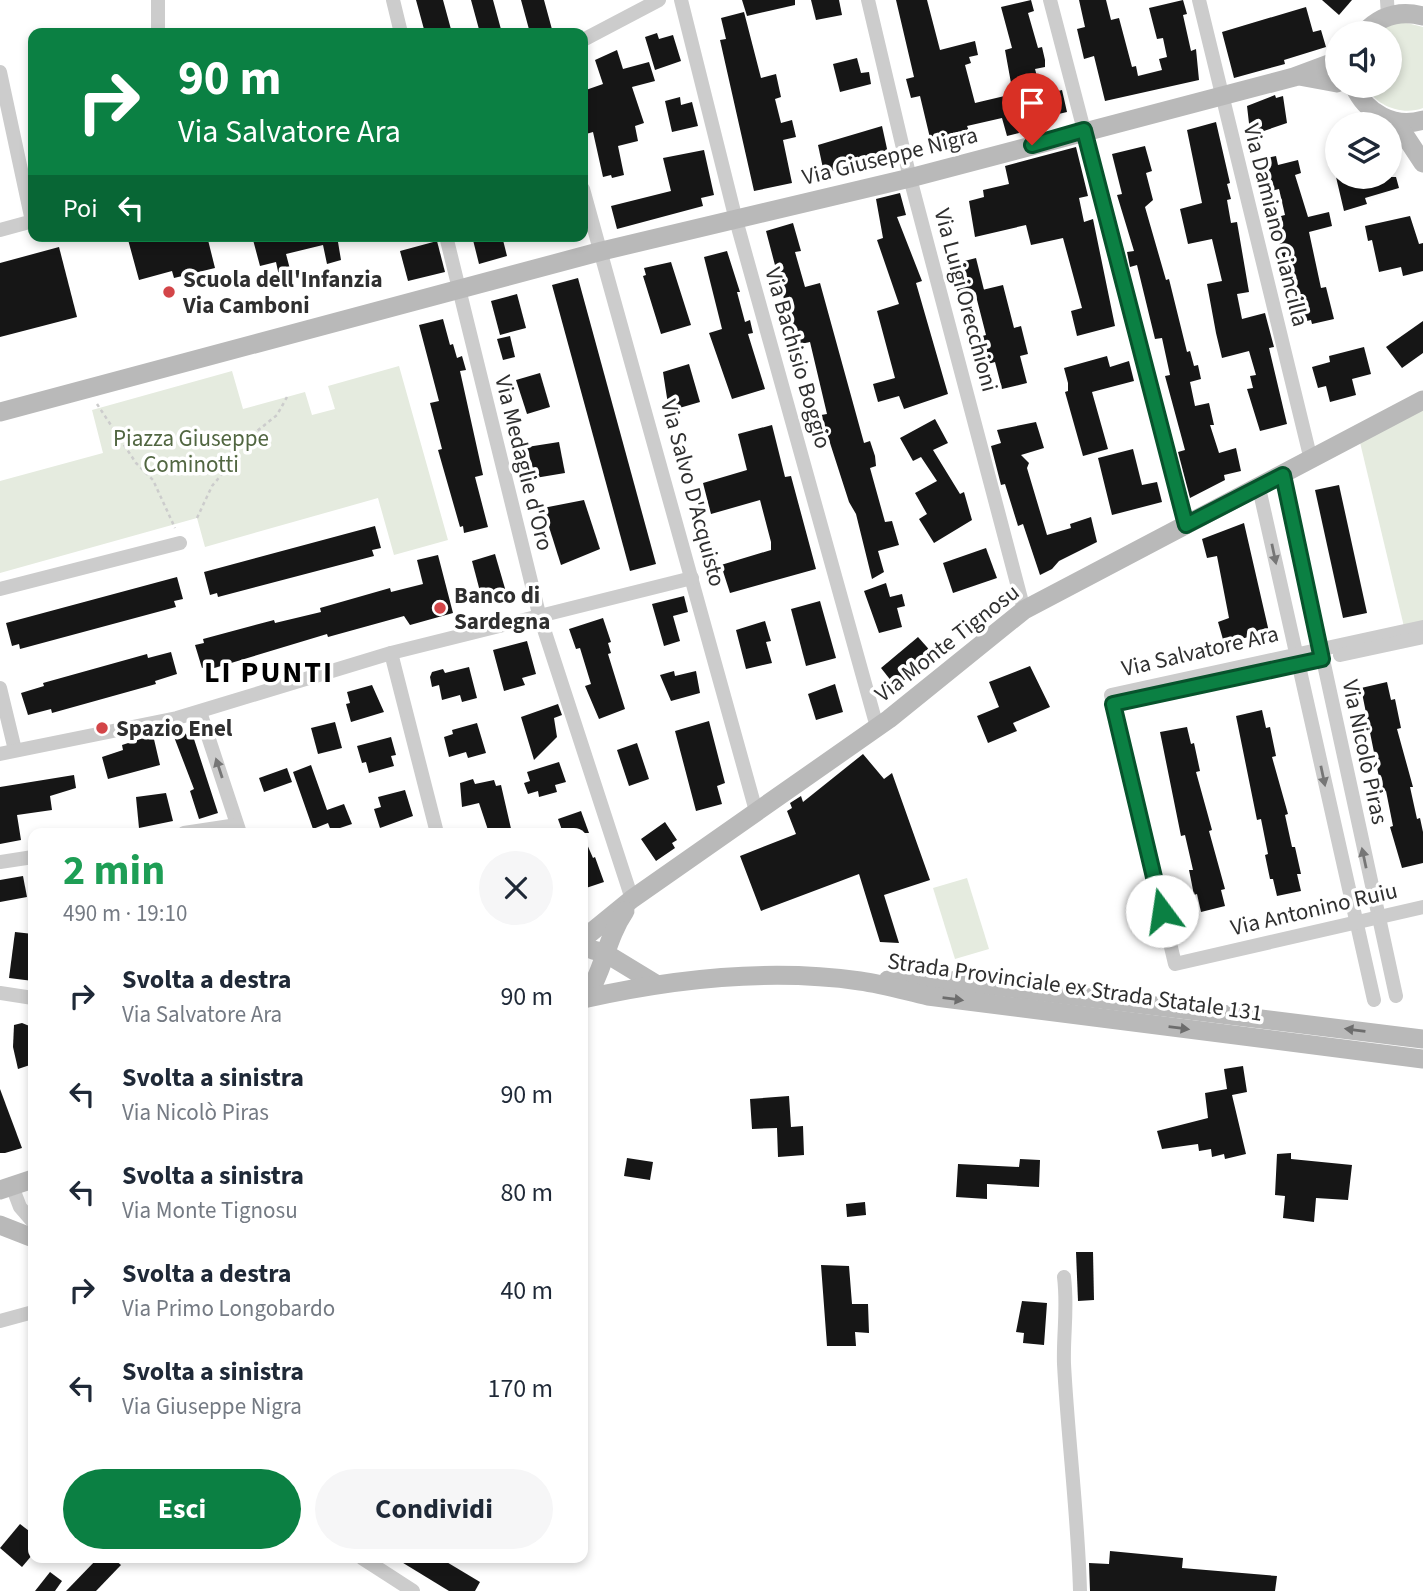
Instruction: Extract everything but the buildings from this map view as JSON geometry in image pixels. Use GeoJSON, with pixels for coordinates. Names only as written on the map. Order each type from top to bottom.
{"type":"FeatureCollection","features":[{"type":"Feature","properties":{"kind":"street"},"geometry":{"type":"LineString","coordinates":[[158,0],[158,28]]}},
{"type":"Feature","properties":{"kind":"street"},"geometry":{"type":"LineString","coordinates":[[393,0],[400,28]]}},
{"type":"Feature","properties":{"kind":"street"},"geometry":{"type":"LineString","coordinates":[[588,37],[659,0]]}},
{"type":"Feature","properties":{"kind":"street","name":"Via Bachisio Boggio"},"geometry":{"type":"LineString","coordinates":[[681,0],[736,220],[877,727]]}},
{"type":"Feature","properties":{"kind":"street","name":"Via Luigi Orecchioni"},"geometry":{"type":"LineString","coordinates":[[868,0],[910,178],[1024,610]]}},
{"type":"Feature","properties":{"kind":"street"},"geometry":{"type":"LineString","coordinates":[[1050,0],[1186,525]]}},
{"type":"Feature","properties":{"kind":"street","name":"Via Damiano Ciancilla"},"geometry":{"type":"LineString","coordinates":[[1199,0],[1311,460]]}},
{"type":"Feature","properties":{"kind":"street"},"geometry":{"type":"LineString","coordinates":[[1376,21],[1388,8],[1423,16]]}},
{"type":"Feature","properties":{"kind":"street","name":"Via Giuseppe Nigra"},"geometry":{"type":"LineString","coordinates":[[0,412],[602,251],[910,178],[1084,130],[1299,76],[1325,66]]}},
{"type":"Feature","properties":{"kind":"street"},"geometry":{"type":"LineString","coordinates":[[0,72],[28,202]]}},
{"type":"Feature","properties":{"kind":"street","name":"Via Giuseppe Nigra"},"geometry":{"type":"LineString","coordinates":[[1299,76],[1325,81]]}},
{"type":"Feature","properties":{"kind":"street"},"geometry":{"type":"LineString","coordinates":[[1361,98],[1374,112]]}},
{"type":"Feature","properties":{"kind":"street"},"geometry":{"type":"LineString","coordinates":[[1402,122],[1423,120]]}},
{"type":"Feature","properties":{"kind":"street"},"geometry":{"type":"LineString","coordinates":[[1402,131],[1423,163]]}},
{"type":"Feature","properties":{"kind":"street","name":"Via Salvo D'Acquisto"},"geometry":{"type":"LineString","coordinates":[[588,205],[756,811]]}},
{"type":"Feature","properties":{"kind":"street"},"geometry":{"type":"LineString","coordinates":[[0,230],[28,222]]}},
{"type":"Feature","properties":{"kind":"street","name":"Via Medaglie d'Oro"},"geometry":{"type":"LineString","coordinates":[[447,242],[539,614],[632,899]]}},
{"type":"Feature","properties":{"kind":"street","name":"Via Monte Tignosu"},"geometry":{"type":"LineString","coordinates":[[588,935],[632,899],[877,727],[1024,610],[1423,400]]}},
{"type":"Feature","properties":{"kind":"street","name":"Via Nicolò Piras"},"geometry":{"type":"LineString","coordinates":[[1283,475],[1395,996]]}},
{"type":"Feature","properties":{"kind":"street","name":"Via Nicolò Piras"},"geometry":{"type":"LineString","coordinates":[[1259,488],[1374,1000]]}},
{"type":"Feature","properties":{"kind":"street"},"geometry":{"type":"LineString","coordinates":[[0,589],[180,543]]}},
{"type":"Feature","properties":{"kind":"street"},"geometry":{"type":"LineString","coordinates":[[0,754],[200,712],[391,653],[692,578]]}},
{"type":"Feature","properties":{"kind":"street","name":"Via Salvatore Ara"},"geometry":{"type":"LineString","coordinates":[[1321,654],[1423,627]]}},
{"type":"Feature","properties":{"kind":"street","name":"Via Salvatore Ara"},"geometry":{"type":"LineString","coordinates":[[1175,964],[1112,700],[1297,658],[1423,637]]}},
{"type":"Feature","properties":{"kind":"street"},"geometry":{"type":"LineString","coordinates":[[391,653],[436,828]]}},
{"type":"Feature","properties":{"kind":"street"},"geometry":{"type":"LineString","coordinates":[[0,688],[15,750]]}},
{"type":"Feature","properties":{"kind":"street"},"geometry":{"type":"LineString","coordinates":[[200,712],[238,828]]}},
{"type":"Feature","properties":{"kind":"street"},"geometry":{"type":"LineString","coordinates":[[0,862],[28,858]]}},
{"type":"Feature","properties":{"kind":"street","name":"Via Monte Tignosu"},"geometry":{"type":"LineString","coordinates":[[588,992],[600,976],[613,928],[632,899]]}},
{"type":"Feature","properties":{"kind":"street","name":"Via Antonino Ruiu"},"geometry":{"type":"LineString","coordinates":[[1175,964],[1423,907]]}},
{"type":"Feature","properties":{"kind":"street"},"geometry":{"type":"LineString","coordinates":[[588,949],[605,953],[656,984]]}},
{"type":"Feature","properties":{"kind":"street"},"geometry":{"type":"LineString","coordinates":[[588,996],[656,984],[715,979],[816,976],[863,981]]}},
{"type":"Feature","properties":{"kind":"street","name":"Strada Provinciale ex Strada Statale 131"},"geometry":{"type":"LineString","coordinates":[[863,981],[929,978],[1423,1039]]}},
{"type":"Feature","properties":{"kind":"street","name":"Strada Provinciale ex Strada Statale 131"},"geometry":{"type":"LineString","coordinates":[[863,981],[928,996],[1423,1059]]}},
{"type":"Feature","properties":{"kind":"street"},"geometry":{"type":"LineString","coordinates":[[0,993],[28,997]]}},
{"type":"Feature","properties":{"kind":"street"},"geometry":{"type":"LineString","coordinates":[[28,1181],[6,1188],[28,1216]]}},
{"type":"Feature","properties":{"kind":"street"},"geometry":{"type":"LineString","coordinates":[[0,1225],[28,1236]]}},
{"type":"Feature","properties":{"kind":"street"},"geometry":{"type":"LineString","coordinates":[[1064,1277],[1068,1309],[1064,1361],[1077,1505],[1080,1591]]}},
{"type":"Feature","properties":{"kind":"street"},"geometry":{"type":"LineString","coordinates":[[0,1321],[28,1313]]}},
{"type":"Feature","properties":{"kind":"street"},"geometry":{"type":"LineString","coordinates":[[370,1563],[413,1591]]}},
{"type":"Feature","properties":{"kind":"path"},"geometry":{"type":"LineString","coordinates":[[82,390],[101,407],[136,463],[153,480],[180,543]]}},
{"type":"Feature","properties":{"kind":"path"},"geometry":{"type":"LineString","coordinates":[[197,518],[212,486],[228,467],[226,456],[277,415],[287,397]]}},
{"type":"Feature","properties":{"kind":"green space"},"geometry":{"type":"Polygon","coordinates":[[[1402,22],[1423,27],[1423,108],[1407,111],[1390,108],[1375,98],[1402,98],[1402,22]]]}},
{"type":"Feature","properties":{"kind":"green space","name":"Piazza Giuseppe Cominotti"},"geometry":{"type":"Polygon","coordinates":[[[399,366],[448,540],[394,555],[378,498],[205,547],[197,518],[0,573],[0,481],[103,453],[92,410],[232,371],[243,409],[305,392],[312,415],[335,409],[328,386],[399,366]]]}},
{"type":"Feature","properties":{"kind":"green space"},"geometry":{"type":"Polygon","coordinates":[[[1423,404],[1423,627],[1405,631],[1358,434],[1423,404]]]}},
{"type":"Feature","properties":{"kind":"green space"},"geometry":{"type":"Polygon","coordinates":[[[967,878],[989,949],[955,959],[933,888],[967,878]]]}},
{"type":"Feature","properties":{"kind":"place","name":"Scuola dell'Infanzia Via Camboni"},"geometry":{"type":"Point","coordinates":[169,292]}},
{"type":"Feature","properties":{"kind":"place","name":"Banco di Sardegna"},"geometry":{"type":"Point","coordinates":[440,608]}},
{"type":"Feature","properties":{"kind":"place","name":"Spazio Enel"},"geometry":{"type":"Point","coordinates":[102,728]}},
{"type":"Feature","properties":{"kind":"district","name":"LI PUNTI"},"geometry":{"type":"Point","coordinates":[269,672]}},
{"type":"Feature","properties":{"kind":"route"},"geometry":{"type":"LineString","coordinates":[[1032,145],[1084,130],[1186,525],[1283,475],[1322,659],[1113,704],[1162,911]]}}]}
